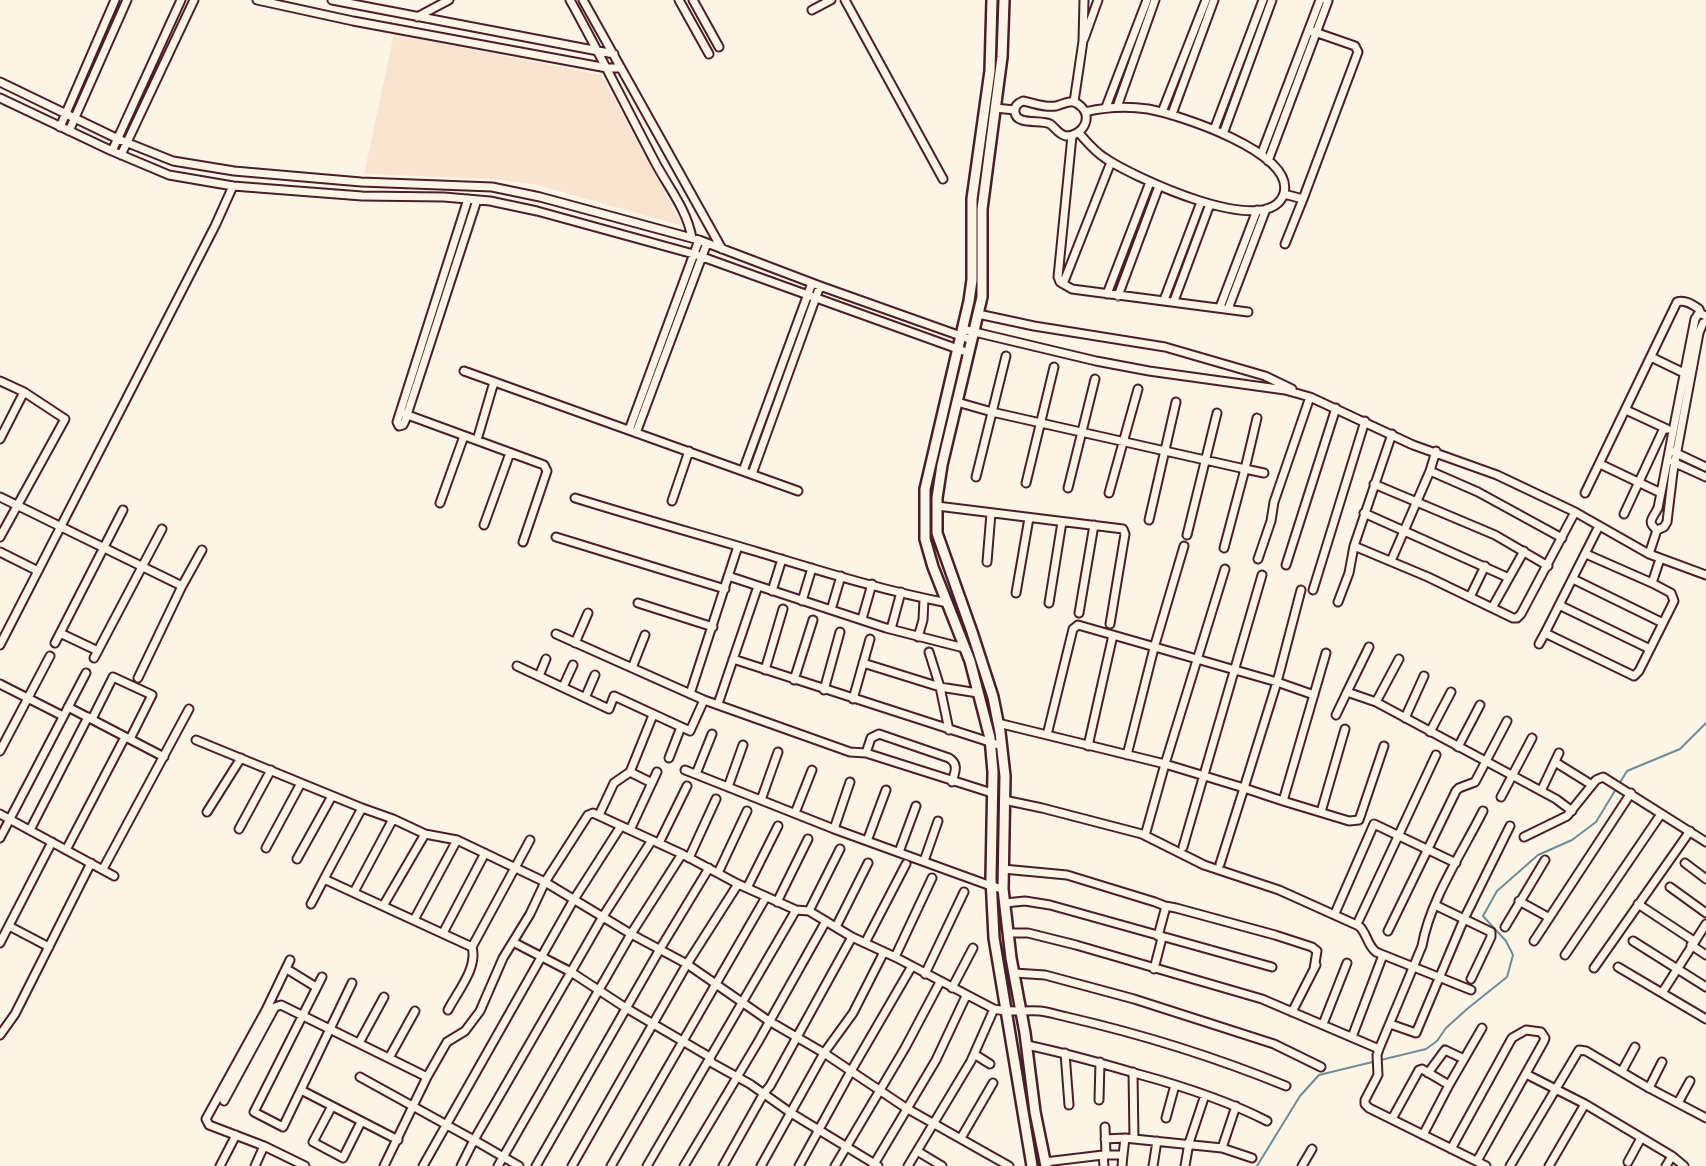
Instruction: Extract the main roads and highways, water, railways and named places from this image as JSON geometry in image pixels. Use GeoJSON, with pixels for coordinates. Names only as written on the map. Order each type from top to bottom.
{"type":"FeatureCollection","features":[{"type":"Feature","properties":{"kind":"main road"},"geometry":{"type":"LineString","coordinates":[[992,0],[990,71],[972,199],[972,280],[925,489],[924,512],[925,540],[964,648],[990,742],[993,772],[991,886],[994,938],[1032,1166]]}},
{"type":"Feature","properties":{"kind":"main road"},"geometry":{"type":"LineString","coordinates":[[1004,0],[1002,50],[983,199],[982,297],[942,465],[937,506],[937,533],[993,697],[1002,746],[1005,776],[1003,889],[1035,1112],[1045,1164]]}},
{"type":"Feature","properties":{"kind":"waterway"},"geometry":{"type":"LineString","coordinates":[[1257,1166],[1300,1096],[1319,1075],[1426,1049],[1437,1041],[1446,1028],[1467,1009],[1507,977],[1513,955],[1506,941],[1483,916],[1497,891],[1538,855],[1572,840],[1596,822],[1627,771],[1680,749],[1706,723]]}}]}
